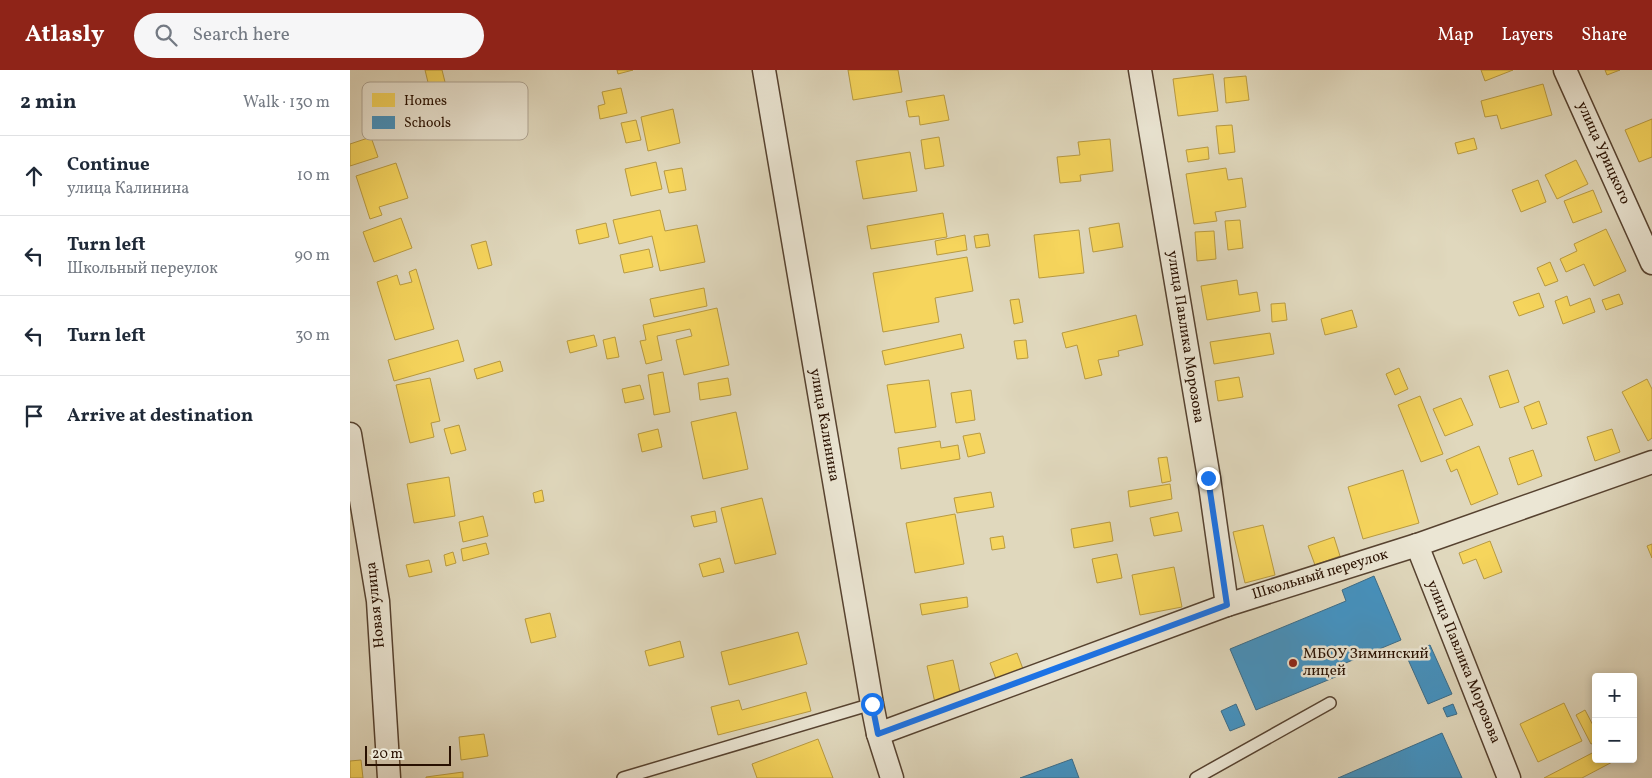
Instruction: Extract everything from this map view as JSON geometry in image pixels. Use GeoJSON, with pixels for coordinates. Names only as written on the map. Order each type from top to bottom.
{"type":"FeatureCollection","features":[{"type":"Feature","properties":{"kind":"street","name":"улица Калинина"},"geometry":{"type":"LineString","coordinates":[[764,70],[872,704],[878,734],[892,778]]}},
{"type":"Feature","properties":{"kind":"street","name":"улица Павлика Морозова"},"geometry":{"type":"LineString","coordinates":[[1140,70],[1208,478],[1227,605]]}},
{"type":"Feature","properties":{"kind":"street","name":"улица Урицкого"},"geometry":{"type":"LineString","coordinates":[[1565,70],[1652,263]]}},
{"type":"Feature","properties":{"kind":"street","name":"Новая улица"},"geometry":{"type":"LineString","coordinates":[[350,434],[378,601],[389,778]]}},
{"type":"Feature","properties":{"kind":"street","name":"Школьный переулок"},"geometry":{"type":"LineString","coordinates":[[878,734],[1227,605],[1417,545],[1652,462]]}},
{"type":"Feature","properties":{"kind":"street","name":"улица Павлика Морозова"},"geometry":{"type":"LineString","coordinates":[[1417,545],[1509,778]]}},
{"type":"Feature","properties":{"kind":"lane"},"geometry":{"type":"LineString","coordinates":[[1196,778],[1330,703]]}},
{"type":"Feature","properties":{"kind":"lane"},"geometry":{"type":"LineString","coordinates":[[624,778],[872,704]]}},
{"type":"Feature","properties":{"kind":"building: Homes"},"geometry":{"type":"Polygon","coordinates":[[[425,70],[442,70],[445,82],[428,82],[425,70]]]}},
{"type":"Feature","properties":{"kind":"building: Homes"},"geometry":{"type":"Polygon","coordinates":[[[617,70],[633,70],[618,74],[617,70]]]}},
{"type":"Feature","properties":{"kind":"building: Homes"},"geometry":{"type":"Polygon","coordinates":[[[848,70],[898,70],[902,92],[853,100],[848,70]]]}},
{"type":"Feature","properties":{"kind":"building: Homes"},"geometry":{"type":"Polygon","coordinates":[[[1481,70],[1513,70],[1485,81],[1481,70]]]}},
{"type":"Feature","properties":{"kind":"building: Homes"},"geometry":{"type":"Polygon","coordinates":[[[1605,70],[1620,70],[1607,75],[1605,70]]]}},
{"type":"Feature","properties":{"kind":"building: Homes"},"geometry":{"type":"Polygon","coordinates":[[[1213,74],[1218,111],[1178,116],[1173,79],[1213,74]]]}},
{"type":"Feature","properties":{"kind":"building: Homes"},"geometry":{"type":"Polygon","coordinates":[[[1246,76],[1249,100],[1226,103],[1224,78],[1246,76]]]}},
{"type":"Feature","properties":{"kind":"building: Homes"},"geometry":{"type":"Polygon","coordinates":[[[1543,84],[1552,115],[1501,129],[1497,115],[1485,117],[1481,101],[1543,84]]]}},
{"type":"Feature","properties":{"kind":"building: Homes"},"geometry":{"type":"Polygon","coordinates":[[[621,88],[627,113],[600,119],[598,106],[605,104],[602,92],[621,88]]]}},
{"type":"Feature","properties":{"kind":"building: Homes"},"geometry":{"type":"Polygon","coordinates":[[[944,95],[949,120],[920,125],[919,116],[909,117],[906,101],[944,95]]]}},
{"type":"Feature","properties":{"kind":"building: Homes"},"geometry":{"type":"Polygon","coordinates":[[[673,109],[680,143],[648,151],[641,117],[673,109]]]}},
{"type":"Feature","properties":{"kind":"building: Homes"},"geometry":{"type":"Polygon","coordinates":[[[1652,119],[1652,157],[1639,162],[1625,130],[1652,119]]]}},
{"type":"Feature","properties":{"kind":"building: Homes"},"geometry":{"type":"Polygon","coordinates":[[[636,120],[641,140],[626,143],[621,123],[636,120]]]}},
{"type":"Feature","properties":{"kind":"building: Homes"},"geometry":{"type":"Polygon","coordinates":[[[1232,125],[1235,152],[1219,154],[1216,126],[1232,125]]]}},
{"type":"Feature","properties":{"kind":"building: Homes"},"geometry":{"type":"Polygon","coordinates":[[[939,137],[944,166],[925,169],[921,140],[939,137]]]}},
{"type":"Feature","properties":{"kind":"building: Homes"},"geometry":{"type":"Polygon","coordinates":[[[1474,138],[1477,149],[1458,154],[1455,143],[1474,138]]]}},
{"type":"Feature","properties":{"kind":"building: Homes"},"geometry":{"type":"Polygon","coordinates":[[[1110,139],[1113,171],[1080,175],[1081,181],[1060,183],[1057,157],[1080,155],[1078,142],[1110,139]]]}},
{"type":"Feature","properties":{"kind":"building: Homes"},"geometry":{"type":"Polygon","coordinates":[[[362,140],[372,140],[378,157],[350,166],[350,144],[362,140]]]}},
{"type":"Feature","properties":{"kind":"building: Homes"},"geometry":{"type":"Polygon","coordinates":[[[1208,147],[1209,159],[1188,162],[1186,150],[1208,147]]]}},
{"type":"Feature","properties":{"kind":"building: Homes"},"geometry":{"type":"Polygon","coordinates":[[[910,152],[917,191],[863,199],[856,161],[910,152]]]}},
{"type":"Feature","properties":{"kind":"building: Homes"},"geometry":{"type":"Polygon","coordinates":[[[1576,160],[1588,184],[1557,199],[1545,175],[1576,160]]]}},
{"type":"Feature","properties":{"kind":"building: Homes"},"geometry":{"type":"Polygon","coordinates":[[[656,162],[662,189],[631,196],[625,169],[656,162]]]}},
{"type":"Feature","properties":{"kind":"building: Homes"},"geometry":{"type":"Polygon","coordinates":[[[396,163],[408,198],[379,207],[382,215],[370,219],[356,176],[396,163]]]}},
{"type":"Feature","properties":{"kind":"building: Homes"},"geometry":{"type":"Polygon","coordinates":[[[682,168],[686,190],[669,193],[664,171],[682,168]]]}},
{"type":"Feature","properties":{"kind":"building: Homes"},"geometry":{"type":"Polygon","coordinates":[[[1226,168],[1228,180],[1242,178],[1246,207],[1215,212],[1217,221],[1194,224],[1186,174],[1226,168]]]}},
{"type":"Feature","properties":{"kind":"building: Homes"},"geometry":{"type":"Polygon","coordinates":[[[1538,180],[1546,202],[1521,212],[1512,190],[1538,180]]]}},
{"type":"Feature","properties":{"kind":"building: Homes"},"geometry":{"type":"Polygon","coordinates":[[[1593,190],[1602,212],[1573,223],[1564,201],[1593,190]]]}},
{"type":"Feature","properties":{"kind":"building: Homes"},"geometry":{"type":"Polygon","coordinates":[[[660,210],[665,231],[697,225],[705,262],[660,271],[652,236],[619,244],[613,220],[660,210]]]}},
{"type":"Feature","properties":{"kind":"building: Homes"},"geometry":{"type":"Polygon","coordinates":[[[943,213],[947,237],[871,249],[867,226],[943,213]]]}},
{"type":"Feature","properties":{"kind":"building: Homes"},"geometry":{"type":"Polygon","coordinates":[[[401,218],[412,248],[374,262],[363,232],[401,218]]]}},
{"type":"Feature","properties":{"kind":"building: Homes"},"geometry":{"type":"Polygon","coordinates":[[[1240,220],[1243,248],[1228,250],[1225,221],[1240,220]]]}},
{"type":"Feature","properties":{"kind":"building: Homes"},"geometry":{"type":"Polygon","coordinates":[[[606,223],[609,237],[579,244],[576,230],[606,223]]]}},
{"type":"Feature","properties":{"kind":"building: Homes"},"geometry":{"type":"Polygon","coordinates":[[[1119,223],[1123,247],[1093,252],[1089,228],[1119,223]]]}},
{"type":"Feature","properties":{"kind":"building: Homes"},"geometry":{"type":"Polygon","coordinates":[[[1606,229],[1626,271],[1594,286],[1584,264],[1566,272],[1560,259],[1577,251],[1574,244],[1606,229]]]}},
{"type":"Feature","properties":{"kind":"building: Homes"},"geometry":{"type":"Polygon","coordinates":[[[1079,230],[1084,273],[1039,278],[1034,235],[1079,230]]]}},
{"type":"Feature","properties":{"kind":"building: Homes"},"geometry":{"type":"Polygon","coordinates":[[[1214,231],[1216,259],[1197,261],[1195,232],[1214,231]]]}},
{"type":"Feature","properties":{"kind":"building: Homes"},"geometry":{"type":"Polygon","coordinates":[[[988,234],[990,246],[976,248],[974,236],[988,234]]]}},
{"type":"Feature","properties":{"kind":"building: Homes"},"geometry":{"type":"Polygon","coordinates":[[[965,235],[967,250],[937,255],[935,241],[965,235]]]}},
{"type":"Feature","properties":{"kind":"building: Homes"},"geometry":{"type":"Polygon","coordinates":[[[486,241],[492,265],[478,269],[471,245],[486,241]]]}},
{"type":"Feature","properties":{"kind":"building: Homes"},"geometry":{"type":"Polygon","coordinates":[[[649,249],[653,267],[624,273],[620,255],[649,249]]]}},
{"type":"Feature","properties":{"kind":"building: Homes"},"geometry":{"type":"Polygon","coordinates":[[[967,257],[973,291],[935,298],[939,322],[883,332],[873,273],[967,257]]]}},
{"type":"Feature","properties":{"kind":"building: Homes"},"geometry":{"type":"Polygon","coordinates":[[[1550,262],[1558,281],[1545,286],[1537,268],[1550,262]]]}},
{"type":"Feature","properties":{"kind":"building: Homes"},"geometry":{"type":"Polygon","coordinates":[[[416,269],[434,329],[395,340],[377,282],[397,275],[400,285],[412,282],[409,272],[416,269]]]}},
{"type":"Feature","properties":{"kind":"building: Homes"},"geometry":{"type":"Polygon","coordinates":[[[1237,280],[1239,295],[1257,292],[1260,311],[1207,320],[1201,286],[1237,280]]]}},
{"type":"Feature","properties":{"kind":"building: Homes"},"geometry":{"type":"Polygon","coordinates":[[[704,288],[707,306],[654,317],[650,299],[704,288]]]}},
{"type":"Feature","properties":{"kind":"building: Homes"},"geometry":{"type":"Polygon","coordinates":[[[1539,293],[1544,307],[1519,316],[1513,302],[1539,293]]]}},
{"type":"Feature","properties":{"kind":"building: Homes"},"geometry":{"type":"Polygon","coordinates":[[[1619,294],[1623,304],[1606,310],[1602,300],[1619,294]]]}},
{"type":"Feature","properties":{"kind":"building: Homes"},"geometry":{"type":"Polygon","coordinates":[[[1567,296],[1570,306],[1590,298],[1595,312],[1563,324],[1555,301],[1567,296]]]}},
{"type":"Feature","properties":{"kind":"building: Homes"},"geometry":{"type":"Polygon","coordinates":[[[1019,299],[1023,322],[1014,324],[1010,300],[1019,299]]]}},
{"type":"Feature","properties":{"kind":"building: Homes"},"geometry":{"type":"Polygon","coordinates":[[[1285,303],[1287,320],[1272,322],[1271,304],[1285,303]]]}},
{"type":"Feature","properties":{"kind":"building: Homes"},"geometry":{"type":"Polygon","coordinates":[[[717,308],[729,365],[684,375],[676,340],[692,336],[690,329],[657,336],[662,360],[646,364],[640,341],[646,340],[643,325],[717,308]]]}},
{"type":"Feature","properties":{"kind":"building: Homes"},"geometry":{"type":"Polygon","coordinates":[[[1352,310],[1357,327],[1325,335],[1321,319],[1352,310]]]}},
{"type":"Feature","properties":{"kind":"building: Homes"},"geometry":{"type":"Polygon","coordinates":[[[1136,315],[1143,345],[1118,351],[1119,356],[1098,360],[1102,375],[1085,379],[1077,345],[1066,348],[1062,333],[1136,315]]]}},
{"type":"Feature","properties":{"kind":"building: Homes"},"geometry":{"type":"Polygon","coordinates":[[[1270,333],[1274,354],[1214,364],[1210,342],[1270,333]]]}},
{"type":"Feature","properties":{"kind":"building: Homes"},"geometry":{"type":"Polygon","coordinates":[[[961,334],[964,348],[885,365],[882,351],[961,334]]]}},
{"type":"Feature","properties":{"kind":"building: Homes"},"geometry":{"type":"Polygon","coordinates":[[[594,335],[597,346],[570,353],[567,341],[594,335]]]}},
{"type":"Feature","properties":{"kind":"building: Homes"},"geometry":{"type":"Polygon","coordinates":[[[615,337],[619,357],[607,359],[603,340],[615,337]]]}},
{"type":"Feature","properties":{"kind":"building: Homes"},"geometry":{"type":"Polygon","coordinates":[[[458,340],[464,361],[394,381],[388,360],[458,340]]]}},
{"type":"Feature","properties":{"kind":"building: Homes"},"geometry":{"type":"Polygon","coordinates":[[[1026,340],[1028,358],[1017,359],[1014,341],[1026,340]]]}},
{"type":"Feature","properties":{"kind":"building: Homes"},"geometry":{"type":"Polygon","coordinates":[[[500,361],[503,371],[477,379],[474,369],[500,361]]]}},
{"type":"Feature","properties":{"kind":"building: Homes"},"geometry":{"type":"Polygon","coordinates":[[[1399,368],[1408,389],[1395,395],[1386,374],[1399,368]]]}},
{"type":"Feature","properties":{"kind":"building: Homes"},"geometry":{"type":"Polygon","coordinates":[[[1508,370],[1519,402],[1500,408],[1489,376],[1508,370]]]}},
{"type":"Feature","properties":{"kind":"building: Homes"},"geometry":{"type":"Polygon","coordinates":[[[663,372],[670,412],[654,415],[648,375],[663,372]]]}},
{"type":"Feature","properties":{"kind":"building: Homes"},"geometry":{"type":"Polygon","coordinates":[[[1239,377],[1243,397],[1218,401],[1215,381],[1239,377]]]}},
{"type":"Feature","properties":{"kind":"building: Homes"},"geometry":{"type":"Polygon","coordinates":[[[430,378],[440,421],[431,423],[434,437],[410,443],[396,385],[430,378]]]}},
{"type":"Feature","properties":{"kind":"building: Homes"},"geometry":{"type":"Polygon","coordinates":[[[728,378],[731,395],[700,400],[698,383],[728,378]]]}},
{"type":"Feature","properties":{"kind":"building: Homes"},"geometry":{"type":"Polygon","coordinates":[[[1647,379],[1652,389],[1652,438],[1648,441],[1622,392],[1647,379]]]}},
{"type":"Feature","properties":{"kind":"building: Homes"},"geometry":{"type":"Polygon","coordinates":[[[929,380],[936,427],[895,433],[887,385],[929,380]]]}},
{"type":"Feature","properties":{"kind":"building: Homes"},"geometry":{"type":"Polygon","coordinates":[[[640,385],[644,399],[625,403],[622,389],[640,385]]]}},
{"type":"Feature","properties":{"kind":"building: Homes"},"geometry":{"type":"Polygon","coordinates":[[[971,390],[975,420],[956,423],[951,393],[971,390]]]}},
{"type":"Feature","properties":{"kind":"building: Homes"},"geometry":{"type":"Polygon","coordinates":[[[1420,396],[1443,454],[1421,462],[1398,405],[1420,396]]]}},
{"type":"Feature","properties":{"kind":"building: Homes"},"geometry":{"type":"Polygon","coordinates":[[[1461,398],[1473,425],[1445,436],[1433,409],[1461,398]]]}},
{"type":"Feature","properties":{"kind":"building: Homes"},"geometry":{"type":"Polygon","coordinates":[[[1539,401],[1547,424],[1532,429],[1524,407],[1539,401]]]}},
{"type":"Feature","properties":{"kind":"building: Homes"},"geometry":{"type":"Polygon","coordinates":[[[736,412],[748,469],[703,479],[691,422],[736,412]]]}},
{"type":"Feature","properties":{"kind":"building: Homes"},"geometry":{"type":"Polygon","coordinates":[[[459,425],[466,450],[451,454],[444,429],[459,425]]]}},
{"type":"Feature","properties":{"kind":"building: Homes"},"geometry":{"type":"Polygon","coordinates":[[[658,429],[662,447],[642,452],[638,434],[658,429]]]}},
{"type":"Feature","properties":{"kind":"building: Homes"},"geometry":{"type":"Polygon","coordinates":[[[1612,429],[1620,452],[1595,461],[1587,437],[1612,429]]]}},
{"type":"Feature","properties":{"kind":"building: Homes"},"geometry":{"type":"Polygon","coordinates":[[[980,433],[985,453],[968,457],[963,436],[980,433]]]}},
{"type":"Feature","properties":{"kind":"building: Homes"},"geometry":{"type":"Polygon","coordinates":[[[940,441],[941,448],[958,445],[960,459],[901,469],[898,448],[940,441]]]}},
{"type":"Feature","properties":{"kind":"building: Homes"},"geometry":{"type":"Polygon","coordinates":[[[1479,446],[1498,494],[1471,505],[1457,469],[1451,472],[1446,460],[1479,446]]]}},
{"type":"Feature","properties":{"kind":"building: Homes"},"geometry":{"type":"Polygon","coordinates":[[[1533,450],[1542,476],[1518,485],[1509,458],[1533,450]]]}},
{"type":"Feature","properties":{"kind":"building: Homes"},"geometry":{"type":"Polygon","coordinates":[[[1167,457],[1171,481],[1162,483],[1158,458],[1167,457]]]}},
{"type":"Feature","properties":{"kind":"building: Homes"},"geometry":{"type":"Polygon","coordinates":[[[1403,470],[1419,523],[1363,539],[1348,487],[1403,470]]]}},
{"type":"Feature","properties":{"kind":"building: Homes"},"geometry":{"type":"Polygon","coordinates":[[[449,477],[455,516],[414,523],[407,484],[449,477]]]}},
{"type":"Feature","properties":{"kind":"building: Homes"},"geometry":{"type":"Polygon","coordinates":[[[1170,484],[1172,499],[1130,507],[1128,491],[1170,484]]]}},
{"type":"Feature","properties":{"kind":"building: Homes"},"geometry":{"type":"Polygon","coordinates":[[[542,490],[544,501],[535,503],[533,493],[542,490]]]}},
{"type":"Feature","properties":{"kind":"building: Homes"},"geometry":{"type":"Polygon","coordinates":[[[991,492],[994,507],[957,513],[954,498],[991,492]]]}},
{"type":"Feature","properties":{"kind":"building: Homes"},"geometry":{"type":"Polygon","coordinates":[[[762,498],[776,554],[735,564],[721,508],[762,498]]]}},
{"type":"Feature","properties":{"kind":"building: Homes"},"geometry":{"type":"Polygon","coordinates":[[[715,511],[717,522],[694,527],[691,516],[715,511]]]}},
{"type":"Feature","properties":{"kind":"building: Homes"},"geometry":{"type":"Polygon","coordinates":[[[1178,512],[1182,531],[1154,536],[1150,518],[1178,512]]]}},
{"type":"Feature","properties":{"kind":"building: Homes"},"geometry":{"type":"Polygon","coordinates":[[[955,514],[964,564],[915,573],[906,523],[955,514]]]}},
{"type":"Feature","properties":{"kind":"building: Homes"},"geometry":{"type":"Polygon","coordinates":[[[483,516],[488,536],[463,542],[459,522],[483,516]]]}},
{"type":"Feature","properties":{"kind":"building: Homes"},"geometry":{"type":"Polygon","coordinates":[[[1110,522],[1113,541],[1074,548],[1071,529],[1110,522]]]}},
{"type":"Feature","properties":{"kind":"building: Homes"},"geometry":{"type":"Polygon","coordinates":[[[1263,525],[1275,575],[1245,583],[1233,532],[1263,525]]]}},
{"type":"Feature","properties":{"kind":"building: Homes"},"geometry":{"type":"Polygon","coordinates":[[[1003,536],[1005,548],[992,550],[990,538],[1003,536]]]}},
{"type":"Feature","properties":{"kind":"building: Homes"},"geometry":{"type":"Polygon","coordinates":[[[1334,537],[1340,556],[1315,565],[1308,546],[1334,537]]]}},
{"type":"Feature","properties":{"kind":"building: Homes"},"geometry":{"type":"Polygon","coordinates":[[[1490,541],[1502,572],[1484,579],[1476,559],[1463,564],[1459,553],[1490,541]]]}},
{"type":"Feature","properties":{"kind":"building: Homes"},"geometry":{"type":"Polygon","coordinates":[[[486,543],[489,554],[463,561],[461,549],[486,543]]]}},
{"type":"Feature","properties":{"kind":"building: Homes"},"geometry":{"type":"Polygon","coordinates":[[[1652,544],[1652,558],[1647,546],[1652,544]]]}},
{"type":"Feature","properties":{"kind":"building: Homes"},"geometry":{"type":"Polygon","coordinates":[[[453,552],[456,563],[446,566],[444,555],[453,552]]]}},
{"type":"Feature","properties":{"kind":"building: Homes"},"geometry":{"type":"Polygon","coordinates":[[[1117,554],[1122,578],[1097,583],[1092,559],[1117,554]]]}},
{"type":"Feature","properties":{"kind":"building: Homes"},"geometry":{"type":"Polygon","coordinates":[[[720,558],[724,572],[703,577],[699,564],[720,558]]]}},
{"type":"Feature","properties":{"kind":"building: Homes"},"geometry":{"type":"Polygon","coordinates":[[[429,560],[432,572],[409,577],[406,565],[429,560]]]}},
{"type":"Feature","properties":{"kind":"building: Homes"},"geometry":{"type":"Polygon","coordinates":[[[1174,567],[1182,607],[1140,615],[1132,575],[1174,567]]]}},
{"type":"Feature","properties":{"kind":"building: Homes"},"geometry":{"type":"Polygon","coordinates":[[[967,597],[968,607],[922,615],[920,604],[967,597]]]}},
{"type":"Feature","properties":{"kind":"building: Homes"},"geometry":{"type":"Polygon","coordinates":[[[550,613],[556,637],[531,643],[525,619],[550,613]]]}},
{"type":"Feature","properties":{"kind":"building: Homes"},"geometry":{"type":"Polygon","coordinates":[[[798,632],[807,664],[729,685],[721,652],[798,632]]]}},
{"type":"Feature","properties":{"kind":"building: Homes"},"geometry":{"type":"Polygon","coordinates":[[[680,641],[684,657],[649,666],[645,651],[680,641]]]}},
{"type":"Feature","properties":{"kind":"building: Homes"},"geometry":{"type":"Polygon","coordinates":[[[1017,653],[1023,669],[996,679],[990,663],[1017,653]]]}},
{"type":"Feature","properties":{"kind":"building: Homes"},"geometry":{"type":"Polygon","coordinates":[[[953,660],[961,697],[935,703],[927,666],[953,660]]]}},
{"type":"Feature","properties":{"kind":"building: Homes"},"geometry":{"type":"Polygon","coordinates":[[[806,692],[811,711],[718,735],[711,707],[739,700],[742,710],[806,692]]]}},
{"type":"Feature","properties":{"kind":"building: Homes"},"geometry":{"type":"Polygon","coordinates":[[[1564,703],[1582,741],[1538,762],[1520,724],[1564,703]]]}},
{"type":"Feature","properties":{"kind":"building: Homes"},"geometry":{"type":"Polygon","coordinates":[[[1585,710],[1592,723],[1592,744],[1591,744],[1576,715],[1585,710]]]}},
{"type":"Feature","properties":{"kind":"building: Homes"},"geometry":{"type":"Polygon","coordinates":[[[484,734],[488,756],[461,760],[459,737],[484,734]]]}},
{"type":"Feature","properties":{"kind":"building: Homes"},"geometry":{"type":"Polygon","coordinates":[[[818,739],[833,778],[757,778],[752,764],[818,739]]]}},
{"type":"Feature","properties":{"kind":"building: Homes"},"geometry":{"type":"Polygon","coordinates":[[[1592,753],[1592,763],[1610,763],[1582,778],[1544,778],[1592,753]]]}},
{"type":"Feature","properties":{"kind":"building: Homes"},"geometry":{"type":"Polygon","coordinates":[[[361,760],[363,778],[350,778],[350,761],[361,760]]]}},
{"type":"Feature","properties":{"kind":"building: Homes"},"geometry":{"type":"Polygon","coordinates":[[[463,772],[463,778],[426,778],[426,777],[463,772]]]}},
{"type":"Feature","properties":{"kind":"building: Schools"},"geometry":{"type":"Polygon","coordinates":[[[1374,576],[1401,640],[1336,667],[1340,675],[1256,710],[1230,649],[1346,601],[1342,590],[1374,576]]]}},
{"type":"Feature","properties":{"kind":"building: Schools"},"geometry":{"type":"Polygon","coordinates":[[[1430,645],[1452,694],[1428,704],[1406,655],[1430,645]]]}},
{"type":"Feature","properties":{"kind":"building: Schools"},"geometry":{"type":"Polygon","coordinates":[[[1236,704],[1245,725],[1230,731],[1221,711],[1236,704]]]}},
{"type":"Feature","properties":{"kind":"building: Schools"},"geometry":{"type":"Polygon","coordinates":[[[1453,704],[1457,714],[1447,717],[1443,708],[1453,704]]]}},
{"type":"Feature","properties":{"kind":"building: Schools"},"geometry":{"type":"Polygon","coordinates":[[[1442,733],[1462,778],[1338,778],[1442,733]]]}},
{"type":"Feature","properties":{"kind":"building: Schools"},"geometry":{"type":"Polygon","coordinates":[[[1072,759],[1079,778],[1020,778],[1072,759]]]}},
{"type":"Feature","properties":{"kind":"place","name":"МБОУ Зиминский лицей"},"geometry":{"type":"Point","coordinates":[1293,663]}},
{"type":"Feature","properties":{"kind":"route"},"geometry":{"type":"LineString","coordinates":[[872,704],[878,734],[1227,605],[1208,478]]}}]}
